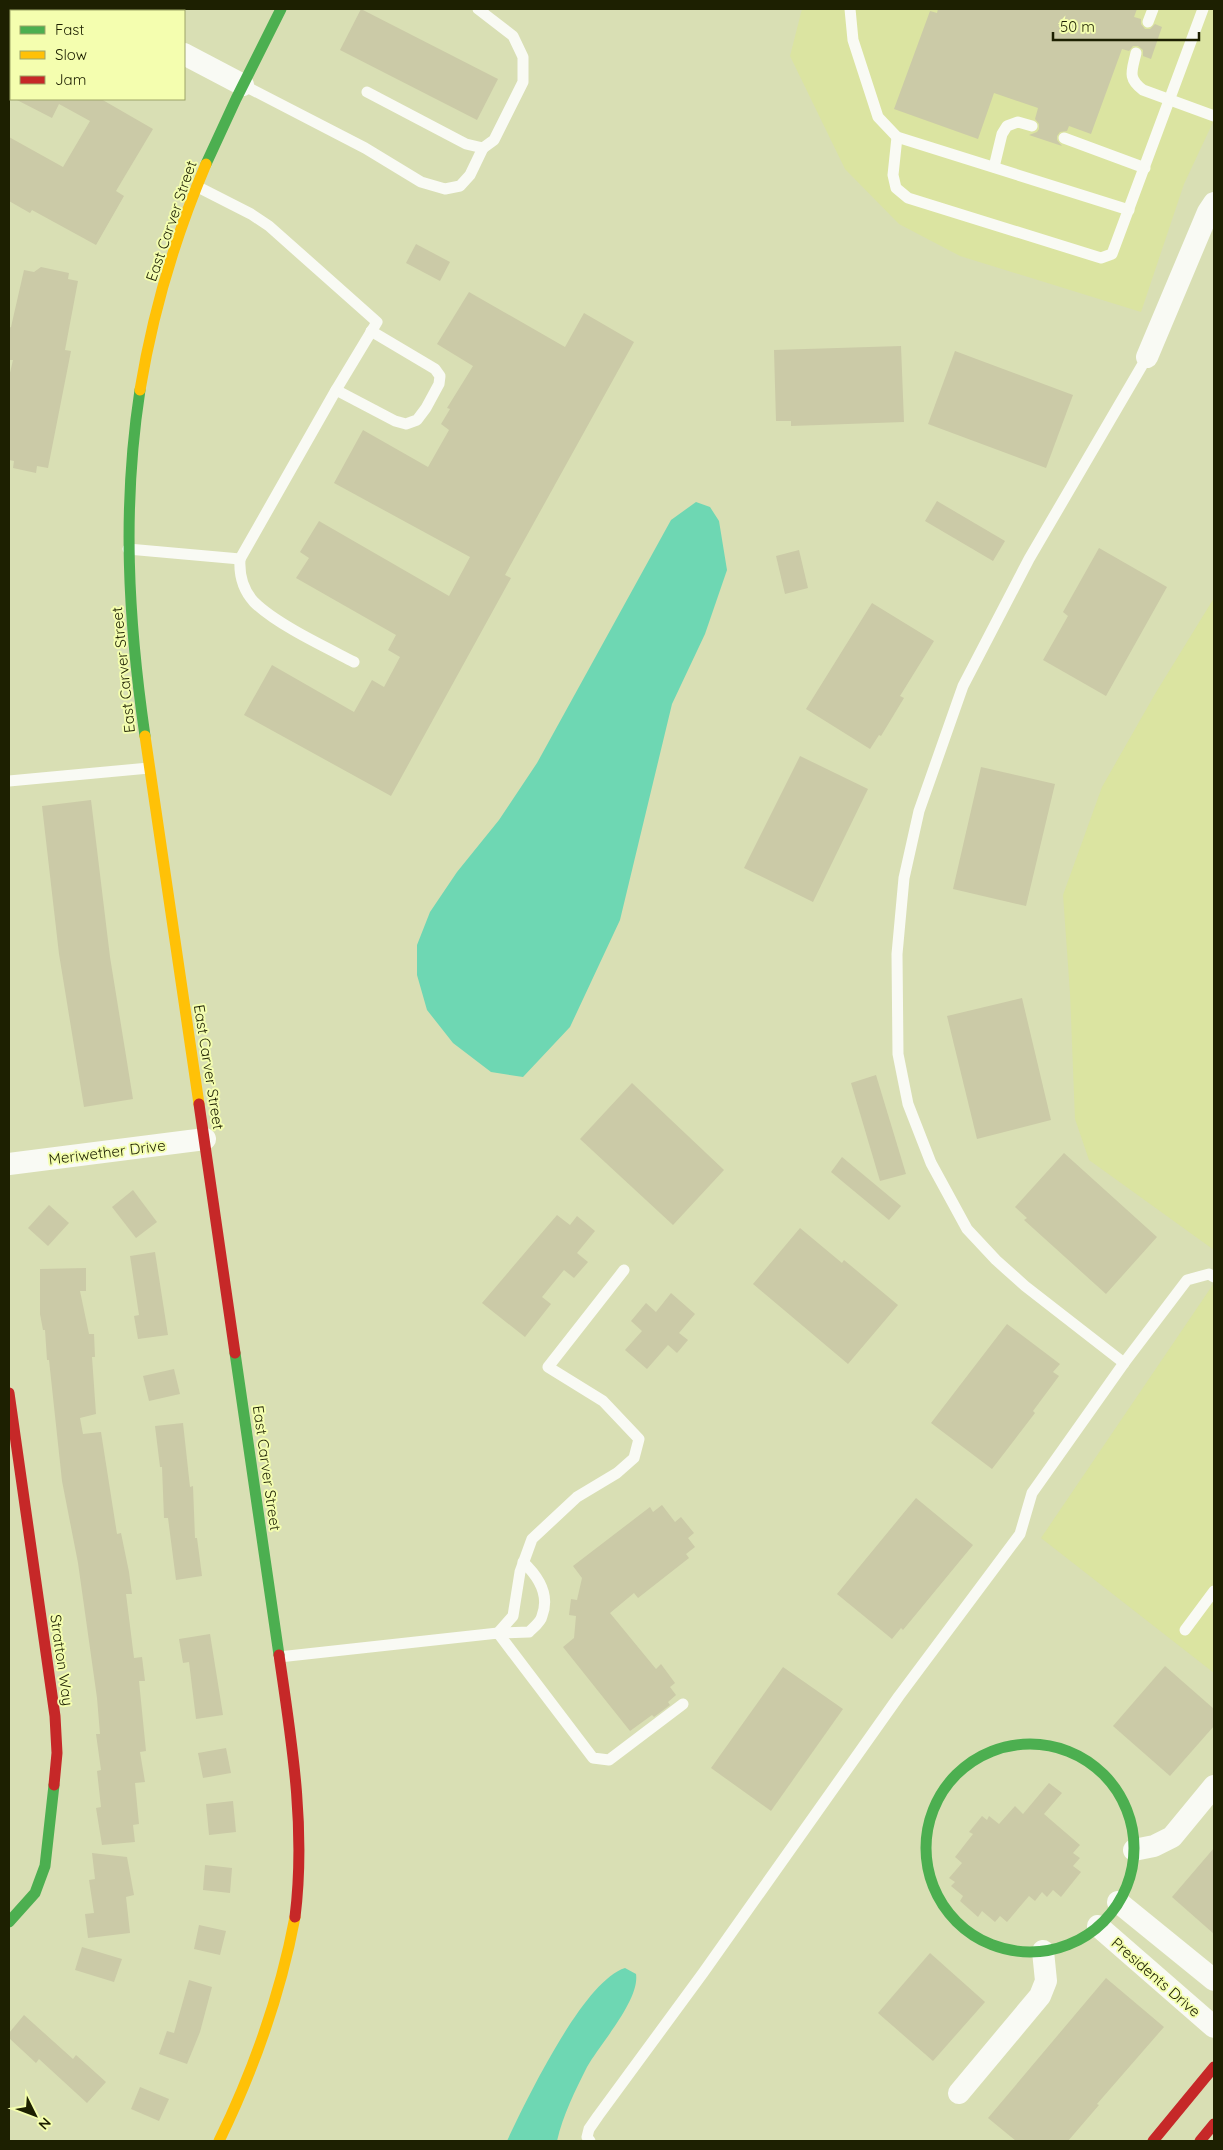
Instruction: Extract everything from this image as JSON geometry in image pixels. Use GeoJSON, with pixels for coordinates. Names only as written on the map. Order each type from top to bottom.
{"type":"FeatureCollection","features":[{"type":"Feature","properties":{"kind":"street","name":"East Carver Street"},"geometry":{"type":"LineString","coordinates":[[219,2141],[256,2062],[280,1990],[296,1915],[299,1873],[299,1827],[279,1657],[133,649],[128,549],[129,491],[134,428],[146,363],[172,254],[228,114],[280,9]]}},
{"type":"Feature","properties":{"kind":"street"},"geometry":{"type":"LineString","coordinates":[[185,55],[243,85]]}},
{"type":"Feature","properties":{"kind":"street"},"geometry":{"type":"LineString","coordinates":[[1147,357],[1212,210]]}},
{"type":"Feature","properties":{"kind":"street","name":"Meriwether Drive"},"geometry":{"type":"LineString","coordinates":[[9,1164],[205,1139]]}},
{"type":"Feature","properties":{"kind":"street","name":"Stratton Way"},"geometry":{"type":"LineString","coordinates":[[9,1393],[55,1716],[57,1753],[45,1866],[35,1894],[10,1922]]}},
{"type":"Feature","properties":{"kind":"street","name":"Presidents Drive"},"geometry":{"type":"LineString","coordinates":[[1027,1744],[1058,1748],[1074,1753],[1094,1766],[1111,1783],[1124,1803],[1132,1826],[1134,1850],[1132,1868],[1118,1902],[1098,1926],[1082,1938],[1063,1946],[1043,1951],[1019,1952],[995,1946],[981,1940],[955,1921],[940,1902],[930,1880],[926,1856],[927,1832],[933,1809],[944,1788],[961,1770],[980,1756],[1003,1747],[1027,1744]]}},
{"type":"Feature","properties":{"kind":"street"},"geometry":{"type":"LineString","coordinates":[[1134,1850],[1154,1846],[1172,1837],[1214,1786]]}},
{"type":"Feature","properties":{"kind":"street"},"geometry":{"type":"LineString","coordinates":[[1118,1902],[1214,1980]]}},
{"type":"Feature","properties":{"kind":"street","name":"Presidents Drive"},"geometry":{"type":"LineString","coordinates":[[1098,1926],[1214,2027]]}},
{"type":"Feature","properties":{"kind":"street"},"geometry":{"type":"LineString","coordinates":[[960,2092],[1040,1996],[1046,1980],[1043,1951]]}},
{"type":"Feature","properties":{"kind":"street"},"geometry":{"type":"LineString","coordinates":[[1153,2141],[1214,2067]]}},
{"type":"Feature","properties":{"kind":"street"},"geometry":{"type":"LineString","coordinates":[[1200,2141],[1214,2124]]}},
{"type":"Feature","properties":{"kind":"lane"},"geometry":{"type":"LineString","coordinates":[[243,85],[365,148],[421,182],[445,189],[460,186],[470,175],[483,148],[494,140],[523,82],[523,57],[513,36],[478,9]]}},
{"type":"Feature","properties":{"kind":"lane"},"geometry":{"type":"LineString","coordinates":[[850,9],[853,40],[878,117],[897,137],[1129,210]]}},
{"type":"Feature","properties":{"kind":"lane"},"geometry":{"type":"LineString","coordinates":[[1148,22],[1154,9]]}},
{"type":"Feature","properties":{"kind":"lane"},"geometry":{"type":"LineString","coordinates":[[897,137],[893,175],[896,188],[908,198],[1092,256],[1101,258],[1112,254],[1203,9]]}},
{"type":"Feature","properties":{"kind":"lane"},"geometry":{"type":"LineString","coordinates":[[1136,53],[1131,75],[1134,84],[1143,90],[1214,116]]}},
{"type":"Feature","properties":{"kind":"lane"},"geometry":{"type":"LineString","coordinates":[[366,92],[466,144],[483,148]]}},
{"type":"Feature","properties":{"kind":"lane"},"geometry":{"type":"LineString","coordinates":[[994,167],[1002,134],[1007,126],[1018,122],[1032,126]]}},
{"type":"Feature","properties":{"kind":"lane"},"geometry":{"type":"LineString","coordinates":[[1064,138],[1145,168]]}},
{"type":"Feature","properties":{"kind":"lane"},"geometry":{"type":"LineString","coordinates":[[198,187],[269,226],[377,322],[240,559],[239,572],[245,588],[254,601],[271,616],[354,662]]}},
{"type":"Feature","properties":{"kind":"lane"},"geometry":{"type":"LineString","coordinates":[[336,390],[406,424],[417,420],[426,408],[439,384],[440,376],[435,369],[371,331]]}},
{"type":"Feature","properties":{"kind":"lane"},"geometry":{"type":"LineString","coordinates":[[1124,1363],[1025,1286],[996,1260],[963,1221],[931,1163],[908,1104],[898,1054],[897,954],[904,878],[918,811],[963,686],[1029,559],[1147,357]]}},
{"type":"Feature","properties":{"kind":"lane"},"geometry":{"type":"LineString","coordinates":[[128,549],[240,559]]}},
{"type":"Feature","properties":{"kind":"lane"},"geometry":{"type":"LineString","coordinates":[[9,781],[149,768]]}},
{"type":"Feature","properties":{"kind":"lane"},"geometry":{"type":"LineString","coordinates":[[498,1633],[513,1616],[520,1572],[532,1539],[577,1497],[617,1473],[634,1458],[639,1439],[603,1401],[548,1367],[624,1270]]}},
{"type":"Feature","properties":{"kind":"lane"},"geometry":{"type":"LineString","coordinates":[[590,2141],[587,2138],[589,2129],[899,1696],[1020,1534],[1032,1494],[1124,1363],[1187,1280],[1210,1274],[1214,1277]]}},
{"type":"Feature","properties":{"kind":"lane"},"geometry":{"type":"LineString","coordinates":[[279,1657],[498,1633],[529,1632],[542,1617],[544,1594],[536,1574],[523,1562]]}},
{"type":"Feature","properties":{"kind":"lane"},"geometry":{"type":"LineString","coordinates":[[1185,1630],[1214,1591]]}},
{"type":"Feature","properties":{"kind":"lane"},"geometry":{"type":"LineString","coordinates":[[498,1633],[593,1758],[609,1760],[683,1704]]}},
{"type":"Feature","properties":{"kind":"shaded area"},"geometry":{"type":"Polygon","coordinates":[[[802,9],[1214,9],[1214,120],[1184,184],[1141,312],[960,256],[899,224],[845,169],[790,56],[802,9]]]}},
{"type":"Feature","properties":{"kind":"shaded area"},"geometry":{"type":"Polygon","coordinates":[[[696,502],[710,507],[719,521],[727,570],[705,634],[672,704],[620,920],[570,1027],[523,1077],[491,1072],[453,1043],[427,1010],[417,975],[417,945],[430,912],[457,872],[499,820],[537,763],[671,520],[696,502]]]}},
{"type":"Feature","properties":{"kind":"shaded area"},"geometry":{"type":"Polygon","coordinates":[[[1214,598],[1214,1250],[1089,1160],[1075,1119],[1070,993],[1063,895],[1102,787],[1155,694],[1214,598]]]}},
{"type":"Feature","properties":{"kind":"shaded area"},"geometry":{"type":"Polygon","coordinates":[[[1214,1283],[1214,1673],[1041,1538],[1214,1283]]]}},
{"type":"Feature","properties":{"kind":"shaded area"},"geometry":{"type":"Polygon","coordinates":[[[625,1968],[636,1974],[636,1985],[632,1996],[618,2022],[587,2067],[566,2112],[557,2141],[507,2141],[557,2044],[574,2018],[592,1995],[609,1978],[625,1968]]]}},
{"type":"Feature","properties":{"kind":"building"},"geometry":{"type":"Polygon","coordinates":[[[361,9],[498,79],[477,120],[340,50],[361,9]]]}},
{"type":"Feature","properties":{"kind":"building"},"geometry":{"type":"Polygon","coordinates":[[[938,9],[1137,9],[1134,17],[1141,19],[1141,24],[1145,29],[1150,29],[1155,24],[1162,27],[1151,59],[1143,56],[1143,50],[1138,46],[1133,46],[1129,51],[1122,49],[1091,134],[1069,126],[1067,131],[1060,132],[1057,136],[1057,140],[1062,146],[1029,135],[1037,132],[1039,129],[1039,124],[1035,119],[1038,108],[994,93],[978,139],[894,109],[930,11],[937,13],[938,9]]]}},
{"type":"Feature","properties":{"kind":"building"},"geometry":{"type":"Polygon","coordinates":[[[17,100],[103,100],[153,129],[116,191],[124,196],[96,245],[32,210],[30,213],[9,201],[9,137],[63,167],[90,121],[59,104],[52,118],[17,100]]]}},
{"type":"Feature","properties":{"kind":"building"},"geometry":{"type":"Polygon","coordinates":[[[416,244],[450,262],[440,281],[406,263],[416,244]]]}},
{"type":"Feature","properties":{"kind":"building"},"geometry":{"type":"Polygon","coordinates":[[[41,267],[69,273],[68,279],[78,281],[65,350],[71,351],[48,468],[37,466],[36,473],[13,468],[14,461],[9,460],[9,377],[13,360],[9,360],[9,328],[11,327],[24,270],[34,272],[41,267]]]}},
{"type":"Feature","properties":{"kind":"building"},"geometry":{"type":"Polygon","coordinates":[[[469,292],[565,347],[584,313],[634,342],[505,575],[511,578],[391,796],[244,715],[272,665],[354,712],[372,680],[384,687],[400,657],[388,650],[396,635],[296,578],[309,558],[300,552],[319,521],[449,596],[470,557],[334,483],[363,430],[428,467],[449,430],[441,424],[450,409],[447,408],[473,366],[437,344],[469,292]]]}},
{"type":"Feature","properties":{"kind":"building"},"geometry":{"type":"Polygon","coordinates":[[[901,346],[904,422],[791,426],[791,421],[776,421],[774,350],[901,346]]]}},
{"type":"Feature","properties":{"kind":"building"},"geometry":{"type":"Polygon","coordinates":[[[955,351],[1073,395],[1046,468],[928,424],[955,351]]]}},
{"type":"Feature","properties":{"kind":"building"},"geometry":{"type":"Polygon","coordinates":[[[937,501],[1005,541],[993,561],[925,521],[937,501]]]}},
{"type":"Feature","properties":{"kind":"building"},"geometry":{"type":"Polygon","coordinates":[[[1099,548],[1167,587],[1106,696],[1043,660],[1068,616],[1063,612],[1099,548]]]}},
{"type":"Feature","properties":{"kind":"building"},"geometry":{"type":"Polygon","coordinates":[[[799,550],[808,588],[785,594],[776,556],[799,550]]]}},
{"type":"Feature","properties":{"kind":"building"},"geometry":{"type":"Polygon","coordinates":[[[872,603],[934,641],[900,696],[904,698],[881,736],[879,735],[870,749],[806,709],[872,603]]]}},
{"type":"Feature","properties":{"kind":"building"},"geometry":{"type":"Polygon","coordinates":[[[800,756],[868,789],[813,902],[744,868],[800,756]]]}},
{"type":"Feature","properties":{"kind":"building"},"geometry":{"type":"Polygon","coordinates":[[[981,767],[1055,784],[1026,906],[953,889],[981,767]]]}},
{"type":"Feature","properties":{"kind":"building"},"geometry":{"type":"Polygon","coordinates":[[[91,800],[110,957],[133,1099],[84,1107],[59,954],[42,806],[91,800]]]}},
{"type":"Feature","properties":{"kind":"building"},"geometry":{"type":"Polygon","coordinates":[[[1022,998],[1051,1120],[977,1139],[947,1016],[1022,998]]]}},
{"type":"Feature","properties":{"kind":"building"},"geometry":{"type":"Polygon","coordinates":[[[876,1075],[906,1174],[880,1181],[851,1083],[876,1075]]]}},
{"type":"Feature","properties":{"kind":"building"},"geometry":{"type":"Polygon","coordinates":[[[632,1083],[724,1170],[673,1225],[580,1139],[632,1083]]]}},
{"type":"Feature","properties":{"kind":"building"},"geometry":{"type":"Polygon","coordinates":[[[1064,1153],[1157,1237],[1106,1294],[1024,1220],[1027,1218],[1015,1207],[1064,1153]]]}},
{"type":"Feature","properties":{"kind":"building"},"geometry":{"type":"Polygon","coordinates":[[[842,1157],[901,1206],[889,1220],[831,1172],[842,1157]]]}},
{"type":"Feature","properties":{"kind":"building"},"geometry":{"type":"Polygon","coordinates":[[[133,1190],[157,1222],[136,1238],[112,1207],[133,1190]]]}},
{"type":"Feature","properties":{"kind":"building"},"geometry":{"type":"Polygon","coordinates":[[[49,1205],[69,1223],[48,1246],[28,1228],[49,1205]]]}},
{"type":"Feature","properties":{"kind":"building"},"geometry":{"type":"Polygon","coordinates":[[[557,1215],[570,1225],[577,1216],[595,1231],[577,1253],[588,1262],[574,1278],[564,1270],[542,1297],[551,1304],[525,1337],[482,1303],[557,1215]]]}},
{"type":"Feature","properties":{"kind":"building"},"geometry":{"type":"Polygon","coordinates":[[[800,1228],[842,1263],[844,1260],[898,1305],[848,1364],[753,1284],[800,1228]]]}},
{"type":"Feature","properties":{"kind":"building"},"geometry":{"type":"Polygon","coordinates":[[[155,1252],[168,1335],[138,1339],[134,1316],[139,1315],[130,1256],[155,1252]]]}},
{"type":"Feature","properties":{"kind":"building"},"geometry":{"type":"Polygon","coordinates":[[[86,1268],[86,1291],[80,1291],[89,1334],[94,1334],[95,1357],[92,1357],[96,1414],[80,1418],[83,1434],[101,1432],[117,1534],[121,1533],[129,1572],[132,1594],[126,1594],[134,1658],[142,1657],[145,1681],[139,1681],[146,1751],[140,1752],[145,1782],[135,1783],[139,1824],[133,1825],[135,1842],[102,1845],[96,1808],[101,1807],[97,1771],[101,1770],[96,1734],[100,1734],[97,1698],[78,1563],[62,1481],[49,1360],[47,1360],[45,1330],[43,1330],[40,1314],[40,1269],[86,1268]]]}},
{"type":"Feature","properties":{"kind":"building"},"geometry":{"type":"Polygon","coordinates":[[[671,1293],[695,1314],[679,1333],[688,1340],[677,1353],[668,1345],[647,1369],[625,1350],[642,1331],[631,1321],[646,1303],[656,1312],[671,1293]]]}},
{"type":"Feature","properties":{"kind":"building"},"geometry":{"type":"Polygon","coordinates":[[[1007,1324],[1060,1364],[1053,1372],[1059,1376],[1033,1411],[1035,1413],[992,1469],[931,1423],[1007,1324]]]}},
{"type":"Feature","properties":{"kind":"building"},"geometry":{"type":"Polygon","coordinates":[[[174,1369],[180,1394],[149,1401],[143,1376],[174,1369]]]}},
{"type":"Feature","properties":{"kind":"building"},"geometry":{"type":"Polygon","coordinates":[[[183,1423],[190,1487],[193,1486],[195,1538],[197,1538],[202,1576],[176,1580],[168,1518],[164,1518],[162,1467],[160,1467],[155,1426],[183,1423]]]}},
{"type":"Feature","properties":{"kind":"building"},"geometry":{"type":"Polygon","coordinates":[[[916,1498],[973,1545],[903,1630],[901,1628],[892,1639],[837,1594],[916,1498]]]}},
{"type":"Feature","properties":{"kind":"building"},"geometry":{"type":"Polygon","coordinates":[[[662,1505],[675,1522],[681,1517],[694,1533],[688,1538],[695,1547],[686,1554],[689,1558],[638,1598],[634,1593],[610,1613],[656,1669],[661,1664],[675,1683],[670,1687],[676,1695],[668,1702],[670,1705],[630,1731],[563,1647],[574,1638],[576,1616],[569,1615],[571,1599],[577,1600],[582,1578],[573,1566],[650,1507],[653,1512],[662,1505]]]}},
{"type":"Feature","properties":{"kind":"building"},"geometry":{"type":"Polygon","coordinates":[[[210,1634],[223,1715],[196,1719],[189,1662],[183,1663],[179,1639],[210,1634]]]}},
{"type":"Feature","properties":{"kind":"building"},"geometry":{"type":"Polygon","coordinates":[[[1165,1666],[1214,1709],[1214,1726],[1170,1776],[1113,1726],[1165,1666]]]}},
{"type":"Feature","properties":{"kind":"building"},"geometry":{"type":"Polygon","coordinates":[[[783,1667],[843,1709],[771,1811],[711,1768],[783,1667]]]}},
{"type":"Feature","properties":{"kind":"building"},"geometry":{"type":"Polygon","coordinates":[[[226,1748],[231,1773],[203,1778],[198,1753],[226,1748]]]}},
{"type":"Feature","properties":{"kind":"building"},"geometry":{"type":"Polygon","coordinates":[[[1049,1783],[1062,1793],[1044,1814],[1080,1845],[1073,1853],[1080,1858],[1073,1866],[1081,1872],[1061,1897],[1053,1890],[1047,1897],[1042,1892],[1035,1901],[1029,1896],[1007,1922],[1000,1916],[995,1922],[982,1911],[978,1917],[960,1901],[963,1896],[951,1886],[955,1882],[949,1878],[962,1863],[955,1857],[973,1834],[969,1832],[982,1816],[987,1820],[989,1816],[999,1824],[1015,1806],[1023,1814],[1049,1783]]]}},
{"type":"Feature","properties":{"kind":"building"},"geometry":{"type":"Polygon","coordinates":[[[233,1801],[236,1832],[209,1835],[206,1804],[233,1801]]]}},
{"type":"Feature","properties":{"kind":"building"},"geometry":{"type":"Polygon","coordinates":[[[1214,1848],[1214,1934],[1172,1897],[1214,1848]]]}},
{"type":"Feature","properties":{"kind":"building"},"geometry":{"type":"Polygon","coordinates":[[[92,1853],[127,1857],[134,1895],[126,1897],[130,1933],[88,1938],[85,1914],[94,1913],[89,1880],[95,1879],[92,1853]]]}},
{"type":"Feature","properties":{"kind":"building"},"geometry":{"type":"Polygon","coordinates":[[[205,1865],[232,1868],[230,1893],[203,1890],[205,1865]]]}},
{"type":"Feature","properties":{"kind":"building"},"geometry":{"type":"Polygon","coordinates":[[[199,1925],[226,1931],[220,1955],[194,1949],[199,1925]]]}},
{"type":"Feature","properties":{"kind":"building"},"geometry":{"type":"Polygon","coordinates":[[[82,1947],[122,1959],[114,1982],[75,1970],[82,1947]]]}},
{"type":"Feature","properties":{"kind":"building"},"geometry":{"type":"Polygon","coordinates":[[[930,1953],[985,2002],[933,2061],[878,2013],[930,1953]]]}},
{"type":"Feature","properties":{"kind":"building"},"geometry":{"type":"Polygon","coordinates":[[[1106,1978],[1164,2027],[1097,2104],[1099,2105],[1068,2141],[1016,2141],[988,2118],[1106,1978]]]}},
{"type":"Feature","properties":{"kind":"building"},"geometry":{"type":"Polygon","coordinates":[[[189,1980],[212,1987],[200,2032],[187,2064],[159,2054],[167,2031],[174,2033],[189,1980]]]}},
{"type":"Feature","properties":{"kind":"building"},"geometry":{"type":"Polygon","coordinates":[[[24,2015],[73,2059],[76,2055],[106,2082],[87,2103],[39,2059],[36,2063],[9,2038],[9,2033],[24,2015]]]}},
{"type":"Feature","properties":{"kind":"building"},"geometry":{"type":"Polygon","coordinates":[[[140,2087],[169,2099],[159,2121],[131,2109],[140,2087]]]}},
{"type":"Feature","properties":{"kind":"traffic: fast"},"geometry":{"type":"LineString","coordinates":[[206,164],[281,9]]}},
{"type":"Feature","properties":{"kind":"traffic: fast"},"geometry":{"type":"LineString","coordinates":[[140,390],[131,477],[129,563],[131,606],[145,736]]}},
{"type":"Feature","properties":{"kind":"traffic: fast"},"geometry":{"type":"LineString","coordinates":[[235,1353],[279,1655]]}},
{"type":"Feature","properties":{"kind":"traffic: fast"},"geometry":{"type":"LineString","coordinates":[[1030,1744],[1050,1746],[1079,1756],[1096,1768],[1110,1782],[1126,1808],[1132,1828],[1134,1848],[1132,1868],[1122,1897],[1110,1914],[1096,1928],[1070,1944],[1050,1950],[1030,1952],[1010,1950],[981,1940],[964,1928],[950,1914],[934,1888],[928,1868],[926,1848],[928,1828],[938,1799],[950,1782],[964,1768],[990,1752],[1010,1746],[1030,1744]]}},
{"type":"Feature","properties":{"kind":"traffic: fast"},"geometry":{"type":"LineString","coordinates":[[9,1922],[35,1893],[45,1866],[54,1785]]}},
{"type":"Feature","properties":{"kind":"traffic: slow"},"geometry":{"type":"LineString","coordinates":[[140,390],[151,332],[166,275],[184,219],[206,164]]}},
{"type":"Feature","properties":{"kind":"traffic: slow"},"geometry":{"type":"LineString","coordinates":[[145,736],[199,1104]]}},
{"type":"Feature","properties":{"kind":"traffic: slow"},"geometry":{"type":"LineString","coordinates":[[219,2141],[244,2087],[274,2004],[295,1917]]}},
{"type":"Feature","properties":{"kind":"traffic: jam"},"geometry":{"type":"LineString","coordinates":[[199,1104],[235,1353]]}},
{"type":"Feature","properties":{"kind":"traffic: jam"},"geometry":{"type":"LineString","coordinates":[[9,1393],[55,1716],[57,1753],[54,1785]]}},
{"type":"Feature","properties":{"kind":"traffic: jam"},"geometry":{"type":"LineString","coordinates":[[279,1655],[296,1786],[299,1851],[295,1917]]}},
{"type":"Feature","properties":{"kind":"traffic: jam"},"geometry":{"type":"LineString","coordinates":[[1153,2141],[1214,2067]]}},
{"type":"Feature","properties":{"kind":"traffic: jam"},"geometry":{"type":"LineString","coordinates":[[1200,2141],[1214,2124]]}}]}
